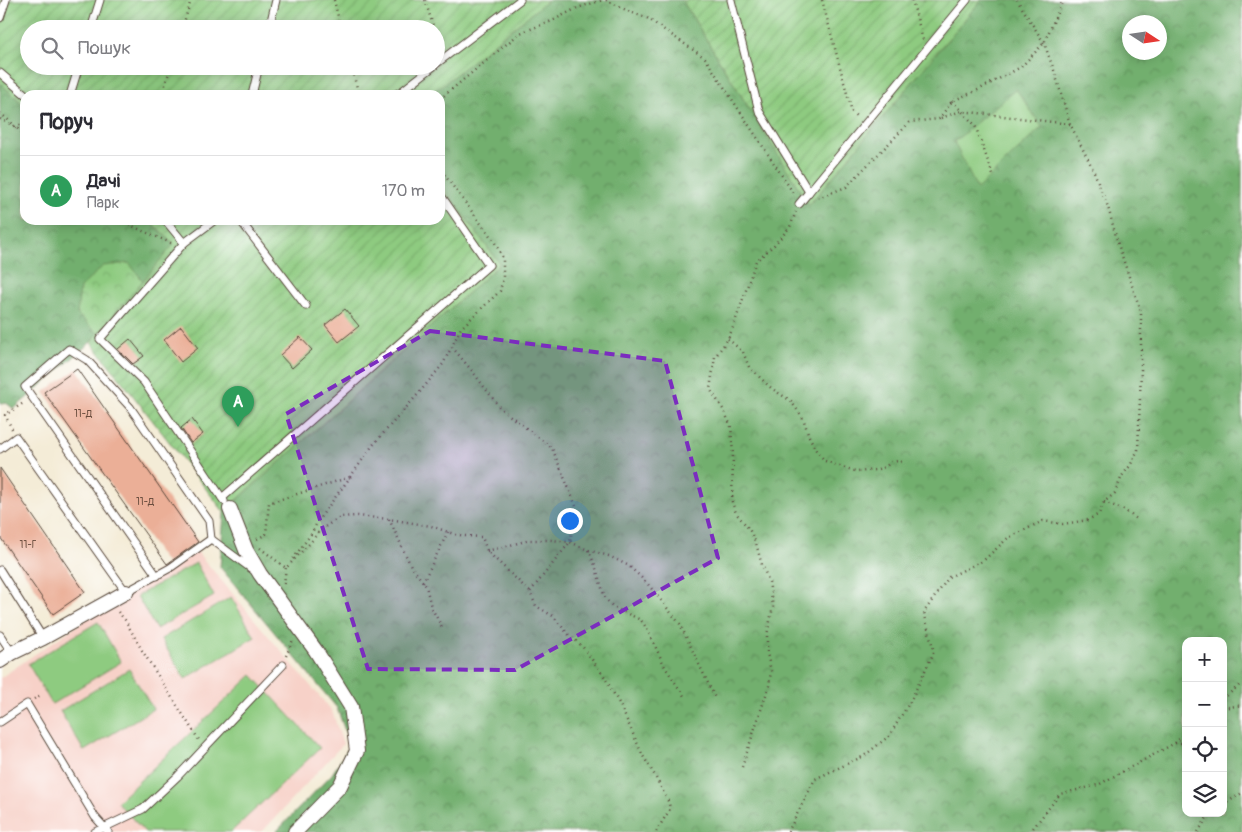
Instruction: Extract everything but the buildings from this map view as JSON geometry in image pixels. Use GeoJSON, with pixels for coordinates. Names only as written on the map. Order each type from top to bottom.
{"type":"FeatureCollection","features":[{"type":"Feature","properties":{"kind":"street"},"geometry":{"type":"LineString","coordinates":[[226,503],[247,540],[246,550],[260,574],[316,651],[351,707],[357,751],[340,786],[295,832]]}},
{"type":"Feature","properties":{"kind":"street"},"geometry":{"type":"LineString","coordinates":[[0,661],[126,592]]}},
{"type":"Feature","properties":{"kind":"lane"},"geometry":{"type":"LineString","coordinates":[[0,18],[6,0]]}},
{"type":"Feature","properties":{"kind":"lane"},"geometry":{"type":"LineString","coordinates":[[94,20],[100,0]]}},
{"type":"Feature","properties":{"kind":"lane"},"geometry":{"type":"LineString","coordinates":[[271,20],[276,0]]}},
{"type":"Feature","properties":{"kind":"lane"},"geometry":{"type":"LineString","coordinates":[[445,57],[520,0]]}},
{"type":"Feature","properties":{"kind":"lane"},"geometry":{"type":"LineString","coordinates":[[731,0],[758,111],[809,192]]}},
{"type":"Feature","properties":{"kind":"lane"},"geometry":{"type":"LineString","coordinates":[[799,204],[968,0]]}},
{"type":"Feature","properties":{"kind":"lane"},"geometry":{"type":"LineString","coordinates":[[0,73],[20,90]]}},
{"type":"Feature","properties":{"kind":"lane"},"geometry":{"type":"LineString","coordinates":[[72,90],[76,75]]}},
{"type":"Feature","properties":{"kind":"lane"},"geometry":{"type":"LineString","coordinates":[[253,90],[257,75]]}},
{"type":"Feature","properties":{"kind":"lane"},"geometry":{"type":"LineString","coordinates":[[403,90],[422,75]]}},
{"type":"Feature","properties":{"kind":"lane"},"geometry":{"type":"LineString","coordinates":[[208,225],[184,243],[100,339],[144,382],[226,503],[489,266],[445,201]]}},
{"type":"Feature","properties":{"kind":"lane"},"geometry":{"type":"LineString","coordinates":[[169,225],[184,243]]}},
{"type":"Feature","properties":{"kind":"lane"},"geometry":{"type":"LineString","coordinates":[[244,225],[306,306]]}},
{"type":"Feature","properties":{"kind":"lane"},"geometry":{"type":"LineString","coordinates":[[157,576],[25,387],[69,349],[87,360],[130,407],[209,521],[211,539],[260,574]]}},
{"type":"Feature","properties":{"kind":"lane"},"geometry":{"type":"LineString","coordinates":[[0,449],[16,437],[126,592],[170,568],[211,539]]}},
{"type":"Feature","properties":{"kind":"lane"},"geometry":{"type":"LineString","coordinates":[[0,570],[43,638]]}},
{"type":"Feature","properties":{"kind":"lane"},"geometry":{"type":"LineString","coordinates":[[0,635],[12,653]]}},
{"type":"Feature","properties":{"kind":"lane"},"geometry":{"type":"LineString","coordinates":[[96,832],[106,829],[143,809],[178,776],[283,665]]}},
{"type":"Feature","properties":{"kind":"lane"},"geometry":{"type":"LineString","coordinates":[[0,722],[27,704],[95,817],[106,829]]}},
{"type":"Feature","properties":{"kind":"path"},"geometry":{"type":"LineString","coordinates":[[185,20],[191,0]]}},
{"type":"Feature","properties":{"kind":"path"},"geometry":{"type":"LineString","coordinates":[[334,0],[340,20]]}},
{"type":"Feature","properties":{"kind":"path"},"geometry":{"type":"LineString","coordinates":[[425,0],[431,20]]}},
{"type":"Feature","properties":{"kind":"path"},"geometry":{"type":"LineString","coordinates":[[445,95],[520,33],[552,21],[577,8],[604,0],[647,18],[705,58],[799,204]]}},
{"type":"Feature","properties":{"kind":"path"},"geometry":{"type":"LineString","coordinates":[[822,0],[852,112],[865,124]]}},
{"type":"Feature","properties":{"kind":"path"},"geometry":{"type":"LineString","coordinates":[[912,0],[926,51]]}},
{"type":"Feature","properties":{"kind":"path"},"geometry":{"type":"LineString","coordinates":[[788,832],[815,779],[864,756],[889,736],[911,700],[934,652],[924,612],[949,577],[984,560],[1008,538],[1043,521],[1063,524],[1088,520],[1099,514],[1104,502],[1116,493],[1122,476],[1130,466],[1138,450],[1141,312],[1118,244],[1108,207],[1093,169],[1070,124],[1044,43],[1017,0]]}},
{"type":"Feature","properties":{"kind":"path"},"geometry":{"type":"LineString","coordinates":[[939,119],[952,101],[1022,67],[1044,43],[1063,0]]}},
{"type":"Feature","properties":{"kind":"path"},"geometry":{"type":"LineString","coordinates":[[164,90],[168,75]]}},
{"type":"Feature","properties":{"kind":"path"},"geometry":{"type":"LineString","coordinates":[[353,75],[358,90]]}},
{"type":"Feature","properties":{"kind":"path"},"geometry":{"type":"LineString","coordinates":[[952,101],[975,125],[994,178]]}},
{"type":"Feature","properties":{"kind":"path"},"geometry":{"type":"LineString","coordinates":[[799,204],[826,196],[846,187],[910,122],[939,119],[961,110],[1070,124]]}},
{"type":"Feature","properties":{"kind":"path"},"geometry":{"type":"LineString","coordinates":[[0,113],[20,131]]}},
{"type":"Feature","properties":{"kind":"path"},"geometry":{"type":"LineString","coordinates":[[0,119],[16,127]]}},
{"type":"Feature","properties":{"kind":"path"},"geometry":{"type":"LineString","coordinates":[[16,127],[20,124]]}},
{"type":"Feature","properties":{"kind":"path"},"geometry":{"type":"LineString","coordinates":[[281,603],[286,568],[311,534],[319,519],[372,445],[443,364],[461,328],[500,291],[503,278],[503,258],[494,241],[445,176]]}},
{"type":"Feature","properties":{"kind":"path"},"geometry":{"type":"LineString","coordinates":[[742,767],[769,686],[771,671],[767,653],[767,635],[773,607],[770,582],[761,562],[756,542],[749,529],[736,513],[732,502],[733,455],[731,426],[724,409],[710,389],[714,357],[728,339],[756,261],[790,227],[799,204]]}},
{"type":"Feature","properties":{"kind":"path"},"geometry":{"type":"LineString","coordinates":[[130,225],[175,244],[184,243]]}},
{"type":"Feature","properties":{"kind":"path"},"geometry":{"type":"LineString","coordinates":[[728,339],[743,352],[750,367],[771,388],[791,401],[803,418],[816,450],[825,461],[858,472],[885,467],[891,462],[905,463]]}},
{"type":"Feature","properties":{"kind":"path"},"geometry":{"type":"LineString","coordinates":[[452,347],[500,408],[552,448],[576,506],[570,542],[530,592]]}},
{"type":"Feature","properties":{"kind":"path"},"geometry":{"type":"LineString","coordinates":[[16,437],[5,415],[32,397]]}},
{"type":"Feature","properties":{"kind":"path"},"geometry":{"type":"LineString","coordinates":[[247,540],[266,534],[269,503],[351,476]]}},
{"type":"Feature","properties":{"kind":"path"},"geometry":{"type":"LineString","coordinates":[[1104,502],[1122,509],[1137,519]]}},
{"type":"Feature","properties":{"kind":"path"},"geometry":{"type":"LineString","coordinates":[[286,568],[312,542],[320,530],[340,517],[358,516],[389,519],[431,526],[465,536],[482,537],[487,551],[530,592],[536,606],[553,616],[568,634],[582,646],[604,676],[620,705],[643,756],[669,803],[670,809],[656,832]]}},
{"type":"Feature","properties":{"kind":"path"},"geometry":{"type":"LineString","coordinates":[[389,519],[412,566],[426,586],[431,607],[443,629]]}},
{"type":"Feature","properties":{"kind":"path"},"geometry":{"type":"LineString","coordinates":[[423,582],[448,532]]}},
{"type":"Feature","properties":{"kind":"path"},"geometry":{"type":"LineString","coordinates":[[247,540],[286,568]]}},
{"type":"Feature","properties":{"kind":"path"},"geometry":{"type":"LineString","coordinates":[[487,551],[530,540],[570,542],[609,556],[629,566],[648,583],[680,624],[715,698]]}},
{"type":"Feature","properties":{"kind":"path"},"geometry":{"type":"LineString","coordinates":[[588,550],[595,565],[605,598],[614,607],[641,620],[665,667],[684,696]]}},
{"type":"Feature","properties":{"kind":"path"},"geometry":{"type":"LineString","coordinates":[[115,608],[204,748]]}},
{"type":"Feature","properties":{"kind":"path"},"geometry":{"type":"LineString","coordinates":[[283,665],[298,627]]}},
{"type":"Feature","properties":{"kind":"path"},"geometry":{"type":"LineString","coordinates":[[1227,696],[1242,683]]}},
{"type":"Feature","properties":{"kind":"path"},"geometry":{"type":"LineString","coordinates":[[1227,707],[1242,705]]}},
{"type":"Feature","properties":{"kind":"path"},"geometry":{"type":"LineString","coordinates":[[1030,832],[1060,794],[1098,785],[1175,743],[1182,737]]}},
{"type":"Feature","properties":{"kind":"path"},"geometry":{"type":"LineString","coordinates":[[1175,743],[1182,743]]}},
{"type":"Feature","properties":{"kind":"path"},"geometry":{"type":"LineString","coordinates":[[1227,802],[1242,793]]}},
{"type":"Feature","properties":{"kind":"path"},"geometry":{"type":"LineString","coordinates":[[1198,832],[1207,817]]}},
{"type":"Feature","properties":{"kind":"highlighted area"},"geometry":{"type":"Polygon","coordinates":[[[430,331],[665,361],[718,558],[515,670],[368,669],[286,414],[430,331]]]}},
{"type":"Feature","properties":{"kind":"shaded area"},"geometry":{"type":"Polygon","coordinates":[[[193,547],[332,711],[343,744],[262,832],[0,832],[0,678],[193,547]]]}},
{"type":"Feature","properties":{"kind":"green space"},"geometry":{"type":"Polygon","coordinates":[[[0,0],[548,0],[436,90],[20,90],[20,101],[0,83],[0,0]]]}},
{"type":"Feature","properties":{"kind":"green space"},"geometry":{"type":"Polygon","coordinates":[[[548,0],[682,0],[809,205],[981,0],[1242,0],[1242,832],[276,832],[332,774],[350,745],[337,708],[220,567],[224,512],[500,264],[445,191],[445,90],[436,90],[548,0]]]}},
{"type":"Feature","properties":{"kind":"green space"},"geometry":{"type":"Polygon","coordinates":[[[682,0],[981,0],[809,205],[682,0]]]}},
{"type":"Feature","properties":{"kind":"green space"},"geometry":{"type":"Polygon","coordinates":[[[0,83],[20,101],[20,225],[154,225],[175,244],[91,342],[14,409],[5,402],[0,404],[0,83]]]}},
{"type":"Feature","properties":{"kind":"green space"},"geometry":{"type":"Polygon","coordinates":[[[1016,89],[1042,127],[977,189],[954,142],[1016,89]]]}},
{"type":"Feature","properties":{"kind":"green space"},"geometry":{"type":"Polygon","coordinates":[[[445,191],[500,264],[224,512],[91,342],[174,244],[154,225],[445,225],[445,191]]]}},
{"type":"Feature","properties":{"kind":"green space"},"geometry":{"type":"Polygon","coordinates":[[[129,263],[143,281],[98,334],[77,314],[80,288],[103,266],[129,263]]]}},
{"type":"Feature","properties":{"kind":"green space"},"geometry":{"type":"Polygon","coordinates":[[[196,563],[214,596],[156,629],[137,596],[196,563]]]}},
{"type":"Feature","properties":{"kind":"green space"},"geometry":{"type":"Polygon","coordinates":[[[231,597],[255,637],[185,679],[161,639],[231,597]]]}},
{"type":"Feature","properties":{"kind":"green space"},"geometry":{"type":"Polygon","coordinates":[[[98,622],[121,662],[52,704],[28,664],[98,622]]]}},
{"type":"Feature","properties":{"kind":"green space"},"geometry":{"type":"Polygon","coordinates":[[[129,669],[153,709],[84,751],[60,711],[129,669]]]}},
{"type":"Feature","properties":{"kind":"green space"},"geometry":{"type":"Polygon","coordinates":[[[252,675],[320,748],[231,832],[145,832],[117,802],[252,675]]]}},
{"type":"Feature","properties":{"kind":"place","name":"Дачі"},"geometry":{"type":"Point","coordinates":[238,427]}}]}
